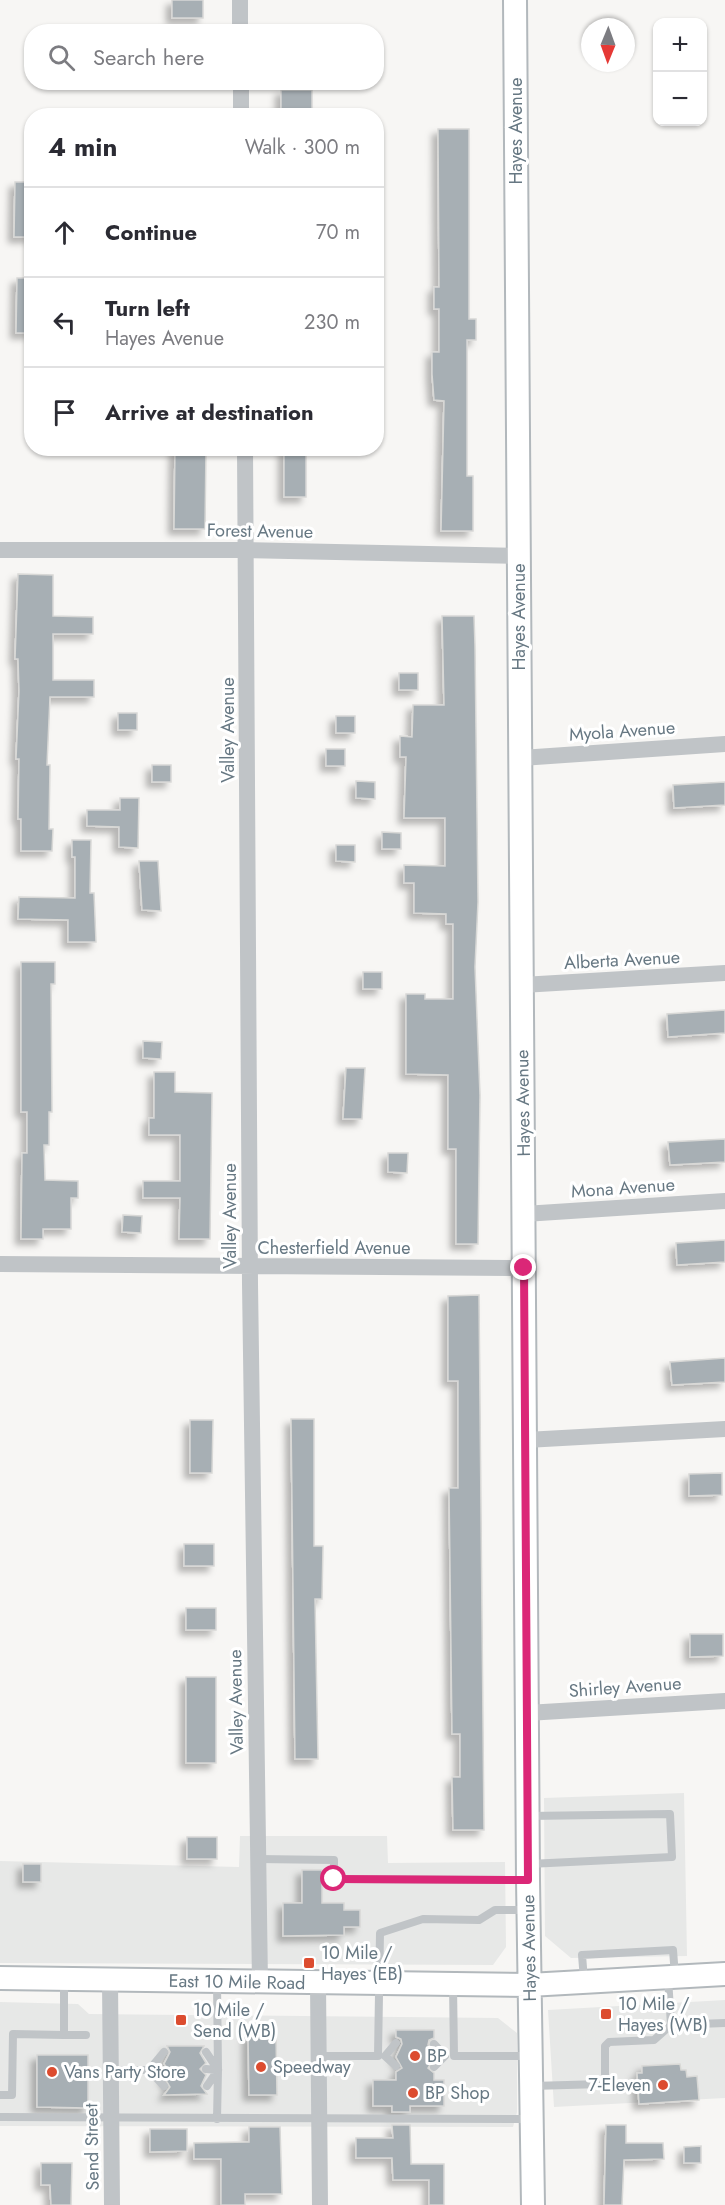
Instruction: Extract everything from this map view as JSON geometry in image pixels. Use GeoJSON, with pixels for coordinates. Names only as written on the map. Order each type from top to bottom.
{"type":"FeatureCollection","features":[{"type":"Feature","properties":{"kind":"street"},"geometry":{"type":"LineString","coordinates":[[240,0],[240,24]]}},
{"type":"Feature","properties":{"kind":"street","name":"Hayes Avenue"},"geometry":{"type":"LineString","coordinates":[[515,0],[528,1910],[533,2205]]}},
{"type":"Feature","properties":{"kind":"street"},"geometry":{"type":"LineString","coordinates":[[241,90],[241,108]]}},
{"type":"Feature","properties":{"kind":"street","name":"Valley Avenue"},"geometry":{"type":"LineString","coordinates":[[245,456],[250,1267],[260,1983]]}},
{"type":"Feature","properties":{"kind":"street","name":"Forest Avenue"},"geometry":{"type":"LineString","coordinates":[[0,550],[247,550],[519,556]]}},
{"type":"Feature","properties":{"kind":"street","name":"Myola Avenue"},"geometry":{"type":"LineString","coordinates":[[521,758],[725,744]]}},
{"type":"Feature","properties":{"kind":"street","name":"Alberta Avenue"},"geometry":{"type":"LineString","coordinates":[[522,985],[725,974]]}},
{"type":"Feature","properties":{"kind":"street","name":"Mona Avenue"},"geometry":{"type":"LineString","coordinates":[[524,1214],[725,1201]]}},
{"type":"Feature","properties":{"kind":"street","name":"Chesterfield Avenue"},"geometry":{"type":"LineString","coordinates":[[0,1264],[524,1268]]}},
{"type":"Feature","properties":{"kind":"street"},"geometry":{"type":"LineString","coordinates":[[526,1440],[725,1429]]}},
{"type":"Feature","properties":{"kind":"street","name":"Shirley Avenue"},"geometry":{"type":"LineString","coordinates":[[527,1713],[725,1701]]}},
{"type":"Feature","properties":{"kind":"street","name":"East 10 Mile Road"},"geometry":{"type":"LineString","coordinates":[[0,1978],[529,1985],[725,1974]]}},
{"type":"Feature","properties":{"kind":"street","name":"Send Street"},"geometry":{"type":"LineString","coordinates":[[110,1980],[112,2205]]}},
{"type":"Feature","properties":{"kind":"street"},"geometry":{"type":"LineString","coordinates":[[318,1983],[320,2205]]}},
{"type":"Feature","properties":{"kind":"lane"},"geometry":{"type":"LineString","coordinates":[[258,1859],[334,1860],[334,1879],[528,1872],[672,1857],[670,1814],[528,1816]]}},
{"type":"Feature","properties":{"kind":"lane"},"geometry":{"type":"LineString","coordinates":[[381,2056],[378,1984],[380,1933],[423,1919],[479,1920],[495,1910],[528,1910]]}},
{"type":"Feature","properties":{"kind":"lane"},"geometry":{"type":"LineString","coordinates":[[671,2025],[672,1977]]}},
{"type":"Feature","properties":{"kind":"lane"},"geometry":{"type":"LineString","coordinates":[[64,1979],[64,2035]]}},
{"type":"Feature","properties":{"kind":"lane"},"geometry":{"type":"LineString","coordinates":[[217,1982],[217,2119]]}},
{"type":"Feature","properties":{"kind":"lane"},"geometry":{"type":"LineString","coordinates":[[449,2056],[453,1985]]}},
{"type":"Feature","properties":{"kind":"lane"},"geometry":{"type":"LineString","coordinates":[[531,2086],[602,2084],[605,2080],[605,2046],[609,2042],[654,2040],[671,2025],[725,2023]]}},
{"type":"Feature","properties":{"kind":"lane"},"geometry":{"type":"LineString","coordinates":[[0,2095],[12,2095],[13,2034],[86,2035]]}},
{"type":"Feature","properties":{"kind":"lane"},"geometry":{"type":"LineString","coordinates":[[381,2056],[396,2043]]}},
{"type":"Feature","properties":{"kind":"lane"},"geometry":{"type":"LineString","coordinates":[[434,2044],[449,2056]]}},
{"type":"Feature","properties":{"kind":"lane"},"geometry":{"type":"LineString","coordinates":[[149,2070],[164,2052]]}},
{"type":"Feature","properties":{"kind":"lane"},"geometry":{"type":"LineString","coordinates":[[206,2052],[218,2070]]}},
{"type":"Feature","properties":{"kind":"lane"},"geometry":{"type":"LineString","coordinates":[[318,2056],[396,2056]]}},
{"type":"Feature","properties":{"kind":"lane"},"geometry":{"type":"LineString","coordinates":[[381,2056],[396,2066]]}},
{"type":"Feature","properties":{"kind":"lane"},"geometry":{"type":"LineString","coordinates":[[434,2056],[530,2056]]}},
{"type":"Feature","properties":{"kind":"lane"},"geometry":{"type":"LineString","coordinates":[[434,2067],[449,2056]]}},
{"type":"Feature","properties":{"kind":"lane"},"geometry":{"type":"LineString","coordinates":[[206,2069],[218,2070]]}},
{"type":"Feature","properties":{"kind":"lane"},"geometry":{"type":"LineString","coordinates":[[110,2070],[164,2070]]}},
{"type":"Feature","properties":{"kind":"lane"},"geometry":{"type":"LineString","coordinates":[[149,2070],[164,2086]]}},
{"type":"Feature","properties":{"kind":"lane"},"geometry":{"type":"LineString","coordinates":[[207,2086],[218,2070]]}},
{"type":"Feature","properties":{"kind":"lane"},"geometry":{"type":"LineString","coordinates":[[0,2117],[319,2120],[532,2119]]}},
{"type":"Feature","properties":{"kind":"shaded area"},"geometry":{"type":"Polygon","coordinates":[[[684,1793],[687,1956],[571,1958],[545,1936],[544,1798],[684,1793]]]}},
{"type":"Feature","properties":{"kind":"shaded area"},"geometry":{"type":"Polygon","coordinates":[[[240,1836],[387,1836],[388,1863],[505,1862],[506,1947],[493,1965],[0,1963],[0,1861],[239,1867],[240,1836]]]}},
{"type":"Feature","properties":{"kind":"shaded area"},"geometry":{"type":"Polygon","coordinates":[[[725,2000],[725,2098],[554,2107],[548,2010],[725,2000]]]}},
{"type":"Feature","properties":{"kind":"shaded area"},"geometry":{"type":"Polygon","coordinates":[[[0,2002],[78,2004],[89,2014],[498,2018],[517,2033],[517,2112],[513,2127],[0,2126],[0,2002]]]}},
{"type":"Feature","properties":{"kind":"building"},"geometry":{"type":"Polygon","coordinates":[[[172,0],[203,0],[203,18],[172,18],[172,0]]]}},
{"type":"Feature","properties":{"kind":"building"},"geometry":{"type":"Polygon","coordinates":[[[281,90],[312,90],[312,108],[281,108],[281,90]]]}},
{"type":"Feature","properties":{"kind":"building"},"geometry":{"type":"Polygon","coordinates":[[[438,129],[469,129],[469,319],[476,319],[476,340],[467,340],[467,476],[473,476],[473,531],[441,531],[444,401],[434,400],[432,374],[432,352],[439,352],[439,309],[434,309],[434,287],[439,287],[438,129]]]}},
{"type":"Feature","properties":{"kind":"building"},"geometry":{"type":"Polygon","coordinates":[[[15,182],[24,182],[24,237],[14,237],[15,182]]]}},
{"type":"Feature","properties":{"kind":"building"},"geometry":{"type":"Polygon","coordinates":[[[17,278],[24,278],[24,333],[16,333],[17,278]]]}},
{"type":"Feature","properties":{"kind":"building"},"geometry":{"type":"Polygon","coordinates":[[[175,456],[206,456],[205,529],[174,529],[175,456]]]}},
{"type":"Feature","properties":{"kind":"building"},"geometry":{"type":"Polygon","coordinates":[[[284,456],[306,456],[306,497],[284,497],[284,456]]]}},
{"type":"Feature","properties":{"kind":"building"},"geometry":{"type":"Polygon","coordinates":[[[18,574],[53,575],[53,616],[93,617],[93,634],[53,634],[53,680],[94,680],[94,697],[50,697],[47,765],[50,765],[49,829],[53,829],[52,851],[21,851],[21,819],[18,819],[19,759],[16,759],[19,691],[18,659],[15,659],[18,574]]]}},
{"type":"Feature","properties":{"kind":"building"},"geometry":{"type":"Polygon","coordinates":[[[442,616],[474,616],[478,902],[475,967],[480,1095],[478,1244],[456,1244],[456,1149],[448,1149],[448,1075],[406,1074],[406,994],[425,994],[425,999],[453,999],[453,924],[446,924],[446,914],[414,913],[414,883],[404,883],[404,865],[445,866],[445,818],[404,818],[406,757],[400,757],[400,736],[412,737],[413,705],[444,705],[442,616]]]}},
{"type":"Feature","properties":{"kind":"building"},"geometry":{"type":"Polygon","coordinates":[[[399,673],[418,673],[418,690],[399,690],[399,673]]]}},
{"type":"Feature","properties":{"kind":"building"},"geometry":{"type":"Polygon","coordinates":[[[118,713],[137,713],[137,730],[118,730],[118,713]]]}},
{"type":"Feature","properties":{"kind":"building"},"geometry":{"type":"Polygon","coordinates":[[[336,716],[355,716],[355,733],[336,733],[336,716]]]}},
{"type":"Feature","properties":{"kind":"building"},"geometry":{"type":"Polygon","coordinates":[[[326,749],[345,749],[345,766],[326,766],[326,749]]]}},
{"type":"Feature","properties":{"kind":"building"},"geometry":{"type":"Polygon","coordinates":[[[152,765],[171,765],[171,782],[152,782],[152,765]]]}},
{"type":"Feature","properties":{"kind":"building"},"geometry":{"type":"Polygon","coordinates":[[[356,781],[375,782],[375,799],[356,798],[356,781]]]}},
{"type":"Feature","properties":{"kind":"building"},"geometry":{"type":"Polygon","coordinates":[[[725,782],[725,805],[674,808],[673,785],[725,782]]]}},
{"type":"Feature","properties":{"kind":"building"},"geometry":{"type":"Polygon","coordinates":[[[120,798],[139,798],[138,848],[119,847],[119,827],[87,826],[87,810],[120,810],[120,798]]]}},
{"type":"Feature","properties":{"kind":"building"},"geometry":{"type":"Polygon","coordinates":[[[382,832],[401,833],[401,849],[382,849],[382,832]]]}},
{"type":"Feature","properties":{"kind":"building"},"geometry":{"type":"Polygon","coordinates":[[[72,840],[91,840],[90,893],[94,893],[96,942],[68,942],[68,920],[18,919],[19,897],[75,898],[75,857],[72,857],[72,840]]]}},
{"type":"Feature","properties":{"kind":"building"},"geometry":{"type":"Polygon","coordinates":[[[336,845],[355,845],[355,862],[336,861],[336,845]]]}},
{"type":"Feature","properties":{"kind":"building"},"geometry":{"type":"Polygon","coordinates":[[[139,861],[158,861],[161,911],[142,910],[139,861]]]}},
{"type":"Feature","properties":{"kind":"building"},"geometry":{"type":"Polygon","coordinates":[[[21,962],[55,962],[55,984],[51,984],[52,1112],[49,1112],[49,1145],[44,1145],[45,1180],[78,1181],[78,1198],[71,1198],[71,1229],[43,1229],[43,1239],[21,1239],[22,1153],[27,1153],[27,1112],[21,1112],[21,962]]]}},
{"type":"Feature","properties":{"kind":"building"},"geometry":{"type":"Polygon","coordinates":[[[363,972],[382,972],[382,989],[363,989],[363,972]]]}},
{"type":"Feature","properties":{"kind":"building"},"geometry":{"type":"Polygon","coordinates":[[[725,1010],[725,1033],[668,1037],[667,1014],[725,1010]]]}},
{"type":"Feature","properties":{"kind":"building"},"geometry":{"type":"Polygon","coordinates":[[[143,1041],[162,1042],[161,1059],[143,1058],[143,1041]]]}},
{"type":"Feature","properties":{"kind":"building"},"geometry":{"type":"Polygon","coordinates":[[[346,1068],[365,1068],[362,1119],[343,1119],[346,1068]]]}},
{"type":"Feature","properties":{"kind":"building"},"geometry":{"type":"Polygon","coordinates":[[[154,1072],[175,1072],[175,1092],[212,1093],[210,1239],[179,1239],[180,1198],[143,1198],[143,1181],[180,1181],[180,1135],[149,1135],[149,1118],[154,1118],[154,1072]]]}},
{"type":"Feature","properties":{"kind":"building"},"geometry":{"type":"Polygon","coordinates":[[[725,1139],[725,1162],[670,1165],[668,1142],[725,1139]]]}},
{"type":"Feature","properties":{"kind":"building"},"geometry":{"type":"Polygon","coordinates":[[[388,1153],[408,1153],[407,1173],[388,1172],[388,1153]]]}},
{"type":"Feature","properties":{"kind":"building"},"geometry":{"type":"Polygon","coordinates":[[[123,1215],[142,1216],[141,1233],[122,1232],[123,1215]]]}},
{"type":"Feature","properties":{"kind":"building"},"geometry":{"type":"Polygon","coordinates":[[[725,1240],[725,1262],[677,1265],[676,1243],[725,1240]]]}},
{"type":"Feature","properties":{"kind":"building"},"geometry":{"type":"Polygon","coordinates":[[[479,1295],[484,1830],[453,1830],[452,1777],[460,1777],[460,1734],[452,1734],[449,1488],[458,1488],[458,1381],[448,1381],[448,1296],[479,1295]]]}},
{"type":"Feature","properties":{"kind":"building"},"geometry":{"type":"Polygon","coordinates":[[[725,1358],[725,1382],[672,1385],[670,1362],[725,1358]]]}},
{"type":"Feature","properties":{"kind":"building"},"geometry":{"type":"Polygon","coordinates":[[[291,1419],[314,1419],[314,1546],[323,1546],[322,1599],[315,1599],[318,1759],[295,1759],[291,1419]]]}},
{"type":"Feature","properties":{"kind":"building"},"geometry":{"type":"Polygon","coordinates":[[[190,1420],[213,1420],[212,1473],[190,1473],[190,1420]]]}},
{"type":"Feature","properties":{"kind":"building"},"geometry":{"type":"Polygon","coordinates":[[[722,1473],[722,1495],[689,1496],[689,1474],[722,1473]]]}},
{"type":"Feature","properties":{"kind":"building"},"geometry":{"type":"Polygon","coordinates":[[[184,1544],[214,1544],[214,1566],[184,1566],[184,1544]]]}},
{"type":"Feature","properties":{"kind":"building"},"geometry":{"type":"Polygon","coordinates":[[[186,1608],[216,1608],[216,1630],[186,1630],[186,1608]]]}},
{"type":"Feature","properties":{"kind":"building"},"geometry":{"type":"Polygon","coordinates":[[[690,1634],[723,1634],[723,1656],[690,1657],[690,1634]]]}},
{"type":"Feature","properties":{"kind":"building"},"geometry":{"type":"Polygon","coordinates":[[[186,1677],[216,1677],[216,1763],[186,1763],[186,1677]]]}},
{"type":"Feature","properties":{"kind":"building"},"geometry":{"type":"Polygon","coordinates":[[[187,1837],[217,1837],[217,1859],[187,1859],[187,1837]]]}},
{"type":"Feature","properties":{"kind":"building"},"geometry":{"type":"Polygon","coordinates":[[[23,1864],[41,1864],[41,1882],[23,1882],[23,1864]]]}},
{"type":"Feature","properties":{"kind":"building"},"geometry":{"type":"Polygon","coordinates":[[[302,1870],[322,1870],[322,1903],[344,1903],[344,1910],[360,1910],[360,1927],[344,1927],[344,1935],[283,1936],[283,1903],[302,1903],[302,1870]]]}},
{"type":"Feature","properties":{"kind":"building"},"geometry":{"type":"Polygon","coordinates":[[[396,2030],[434,2030],[434,2038],[429,2040],[428,2045],[434,2058],[428,2068],[434,2073],[434,2080],[444,2080],[444,2106],[410,2106],[410,2112],[392,2112],[392,2106],[373,2106],[373,2080],[396,2080],[396,2072],[402,2068],[396,2057],[402,2044],[401,2039],[396,2037],[396,2030]]]}},
{"type":"Feature","properties":{"kind":"building"},"geometry":{"type":"Polygon","coordinates":[[[248,2034],[276,2034],[277,2095],[249,2095],[248,2034]]]}},
{"type":"Feature","properties":{"kind":"building"},"geometry":{"type":"Polygon","coordinates":[[[167,2046],[204,2046],[200,2053],[206,2063],[200,2069],[206,2075],[201,2086],[207,2094],[164,2095],[170,2087],[164,2077],[170,2071],[164,2064],[170,2052],[167,2046]]]}},
{"type":"Feature","properties":{"kind":"building"},"geometry":{"type":"Polygon","coordinates":[[[37,2055],[88,2055],[88,2108],[37,2107],[37,2055]]]}},
{"type":"Feature","properties":{"kind":"building"},"geometry":{"type":"Polygon","coordinates":[[[680,2064],[681,2070],[686,2070],[687,2077],[697,2076],[699,2100],[639,2104],[637,2073],[642,2073],[642,2066],[680,2064]]]}},
{"type":"Feature","properties":{"kind":"building"},"geometry":{"type":"Polygon","coordinates":[[[392,2125],[410,2125],[411,2164],[444,2164],[444,2205],[429,2205],[429,2180],[393,2180],[392,2158],[356,2158],[356,2138],[393,2138],[392,2125]]]}},
{"type":"Feature","properties":{"kind":"building"},"geometry":{"type":"Polygon","coordinates":[[[606,2125],[626,2125],[626,2143],[663,2143],[664,2159],[624,2160],[622,2205],[604,2205],[606,2125]]]}},
{"type":"Feature","properties":{"kind":"building"},"geometry":{"type":"Polygon","coordinates":[[[249,2127],[280,2127],[282,2194],[245,2194],[245,2205],[221,2205],[221,2159],[194,2159],[194,2143],[249,2142],[249,2127]]]}},
{"type":"Feature","properties":{"kind":"building"},"geometry":{"type":"Polygon","coordinates":[[[150,2129],[187,2129],[187,2151],[150,2152],[150,2129]]]}},
{"type":"Feature","properties":{"kind":"building"},"geometry":{"type":"Polygon","coordinates":[[[701,2146],[701,2163],[684,2163],[684,2147],[701,2146]]]}},
{"type":"Feature","properties":{"kind":"building"},"geometry":{"type":"Polygon","coordinates":[[[41,2163],[72,2163],[71,2205],[51,2205],[50,2185],[41,2185],[41,2163]]]}},
{"type":"Feature","properties":{"kind":"place","name":"10 Mile / Hayes (EB)"},"geometry":{"type":"Point","coordinates":[309,1963]}},
{"type":"Feature","properties":{"kind":"place","name":"10 Mile / Hayes (WB)"},"geometry":{"type":"Point","coordinates":[606,2014]}},
{"type":"Feature","properties":{"kind":"place","name":"10 Mile / Send (WB)"},"geometry":{"type":"Point","coordinates":[181,2020]}},
{"type":"Feature","properties":{"kind":"place","name":"BP"},"geometry":{"type":"Point","coordinates":[415,2056]}},
{"type":"Feature","properties":{"kind":"place","name":"Speedway"},"geometry":{"type":"Point","coordinates":[261,2067]}},
{"type":"Feature","properties":{"kind":"place","name":"Vans Party Store"},"geometry":{"type":"Point","coordinates":[52,2072]}},
{"type":"Feature","properties":{"kind":"place","name":"7-Eleven"},"geometry":{"type":"Point","coordinates":[663,2085]}},
{"type":"Feature","properties":{"kind":"place","name":"BP Shop"},"geometry":{"type":"Point","coordinates":[413,2093]}},
{"type":"Feature","properties":{"kind":"route"},"geometry":{"type":"LineString","coordinates":[[334,1879],[528,1880],[524,1268]]}}]}
